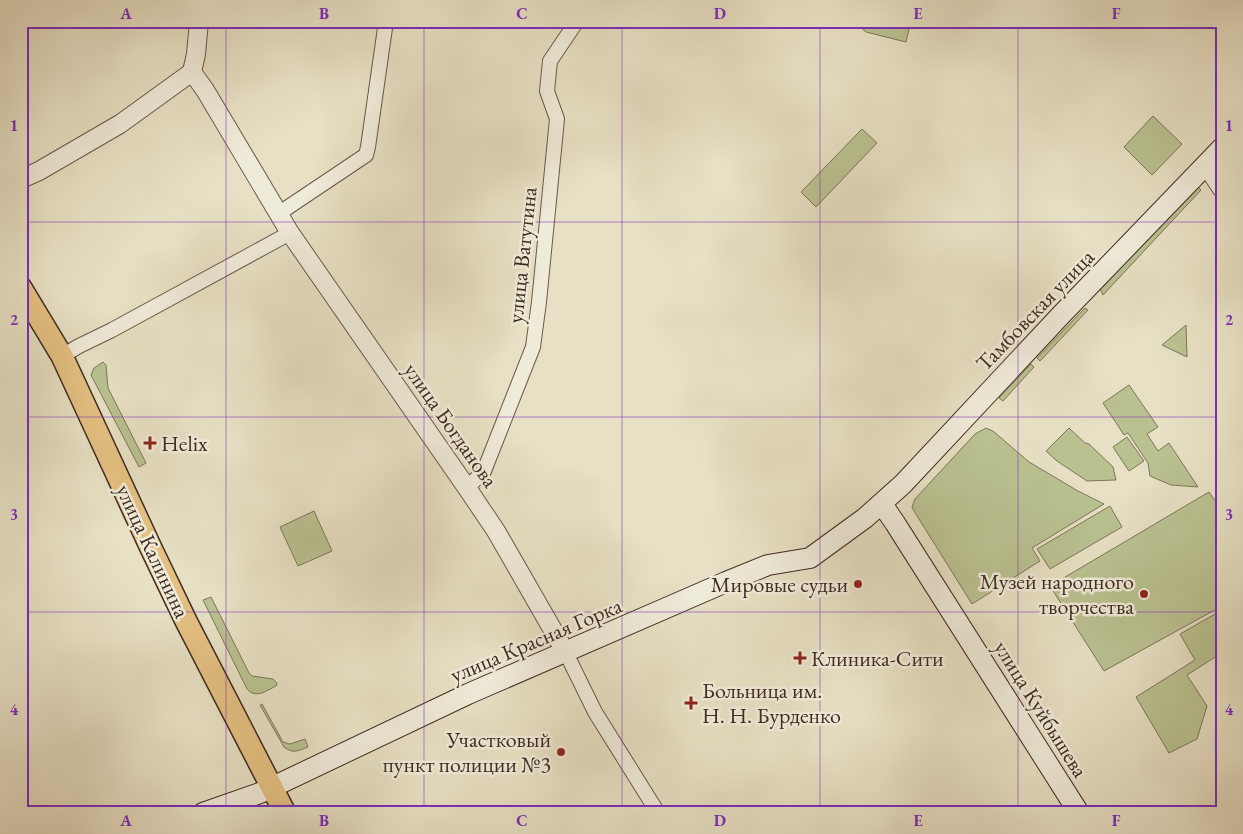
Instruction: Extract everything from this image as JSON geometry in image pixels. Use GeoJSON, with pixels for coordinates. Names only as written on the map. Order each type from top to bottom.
{"type":"FeatureCollection","features":[{"type":"Feature","properties":{"kind":"main road","name":"Тамбовская улица"},"geometry":{"type":"LineString","coordinates":[[882,504],[1222,148]]}},
{"type":"Feature","properties":{"kind":"main road","name":"улица Калинина"},"geometry":{"type":"LineString","coordinates":[[21,288],[62,356],[169,587],[285,813]]}},
{"type":"Feature","properties":{"kind":"main road","name":"улица Красная Горка"},"geometry":{"type":"LineString","coordinates":[[203,813],[272,787],[468,694],[768,565],[810,558],[882,504]]}},
{"type":"Feature","properties":{"kind":"main road","name":"улица Куйбышева"},"geometry":{"type":"LineString","coordinates":[[882,504],[1079,813]]}},
{"type":"Feature","properties":{"kind":"street"},"geometry":{"type":"LineString","coordinates":[[21,179],[39,171],[120,124],[192,72],[199,21]]}},
{"type":"Feature","properties":{"kind":"street"},"geometry":{"type":"LineString","coordinates":[[278,214],[366,155],[386,21]]}},
{"type":"Feature","properties":{"kind":"street","name":"улица Ватутина"},"geometry":{"type":"LineString","coordinates":[[468,488],[484,471],[533,347],[558,119],[547,91],[550,61],[575,21]]}},
{"type":"Feature","properties":{"kind":"street","name":"улица Богданова"},"geometry":{"type":"LineString","coordinates":[[192,72],[205,90],[290,233],[468,488],[506,549],[566,653],[595,712],[658,813]]}},
{"type":"Feature","properties":{"kind":"street"},"geometry":{"type":"LineString","coordinates":[[1206,165],[1222,189]]}},
{"type":"Feature","properties":{"kind":"street"},"geometry":{"type":"LineString","coordinates":[[62,356],[290,233]]}},
{"type":"Feature","properties":{"kind":"green space"},"geometry":{"type":"Polygon","coordinates":[[[854,21],[911,21],[906,42],[866,32],[854,21]]]}},
{"type":"Feature","properties":{"kind":"green space"},"geometry":{"type":"Polygon","coordinates":[[[1153,116],[1182,144],[1152,175],[1124,147],[1153,116]]]}},
{"type":"Feature","properties":{"kind":"green space"},"geometry":{"type":"Polygon","coordinates":[[[862,129],[877,143],[816,207],[801,192],[862,129]]]}},
{"type":"Feature","properties":{"kind":"green space"},"geometry":{"type":"Polygon","coordinates":[[[1197,186],[1201,190],[1103,295],[1099,287],[1197,186]]]}},
{"type":"Feature","properties":{"kind":"green space"},"geometry":{"type":"Polygon","coordinates":[[[1085,308],[1088,310],[1040,361],[1037,358],[1085,308]]]}},
{"type":"Feature","properties":{"kind":"green space"},"geometry":{"type":"Polygon","coordinates":[[[1186,325],[1187,357],[1162,345],[1186,325]]]}},
{"type":"Feature","properties":{"kind":"green space"},"geometry":{"type":"Polygon","coordinates":[[[103,362],[106,365],[108,388],[146,463],[139,467],[91,375],[94,368],[103,362]]]}},
{"type":"Feature","properties":{"kind":"green space"},"geometry":{"type":"Polygon","coordinates":[[[1031,364],[1034,367],[1003,401],[999,398],[1031,364]]]}},
{"type":"Feature","properties":{"kind":"green space"},"geometry":{"type":"Polygon","coordinates":[[[1129,385],[1158,427],[1147,434],[1158,451],[1169,443],[1198,487],[1171,485],[1150,476],[1148,463],[1128,433],[1124,435],[1103,403],[1129,385]]]}},
{"type":"Feature","properties":{"kind":"green space"},"geometry":{"type":"Polygon","coordinates":[[[986,428],[993,431],[1029,462],[1104,504],[1032,548],[1040,561],[972,604],[912,507],[915,499],[975,434],[986,428]]]}},
{"type":"Feature","properties":{"kind":"green space"},"geometry":{"type":"Polygon","coordinates":[[[1069,428],[1113,467],[1116,480],[1087,481],[1057,461],[1046,451],[1069,428]]]}},
{"type":"Feature","properties":{"kind":"green space"},"geometry":{"type":"Polygon","coordinates":[[[1127,437],[1144,461],[1129,471],[1113,447],[1127,437]]]}},
{"type":"Feature","properties":{"kind":"green space"},"geometry":{"type":"Polygon","coordinates":[[[1209,492],[1222,511],[1222,606],[1104,671],[1050,586],[1209,492]]]}},
{"type":"Feature","properties":{"kind":"green space"},"geometry":{"type":"Polygon","coordinates":[[[1110,506],[1122,527],[1050,569],[1037,549],[1110,506]]]}},
{"type":"Feature","properties":{"kind":"green space"},"geometry":{"type":"Polygon","coordinates":[[[314,511],[332,551],[298,566],[280,527],[314,511]]]}},
{"type":"Feature","properties":{"kind":"green space"},"geometry":{"type":"Polygon","coordinates":[[[211,597],[249,673],[252,676],[273,679],[277,683],[276,686],[257,694],[247,689],[203,600],[211,597]]]}},
{"type":"Feature","properties":{"kind":"green space"},"geometry":{"type":"Polygon","coordinates":[[[1222,610],[1222,648],[1220,654],[1187,675],[1207,706],[1197,739],[1169,753],[1136,697],[1195,660],[1180,634],[1222,610]]]}},
{"type":"Feature","properties":{"kind":"green space"},"geometry":{"type":"Polygon","coordinates":[[[262,704],[283,742],[290,744],[305,739],[308,747],[293,751],[284,747],[260,705],[262,704]]]}},
{"type":"Feature","properties":{"kind":"place","name":"Helix"},"geometry":{"type":"Point","coordinates":[150,443]}},
{"type":"Feature","properties":{"kind":"place","name":"Мировые судьи"},"geometry":{"type":"Point","coordinates":[858,584]}},
{"type":"Feature","properties":{"kind":"place","name":"Музей народного творчества"},"geometry":{"type":"Point","coordinates":[1144,594]}},
{"type":"Feature","properties":{"kind":"place","name":"Клиника-Сити"},"geometry":{"type":"Point","coordinates":[800,658]}},
{"type":"Feature","properties":{"kind":"place","name":"Больница им. Н. Н. Бурденко"},"geometry":{"type":"Point","coordinates":[691,703]}},
{"type":"Feature","properties":{"kind":"place","name":"Участковый пункт полиции №3"},"geometry":{"type":"Point","coordinates":[561,752]}}]}
